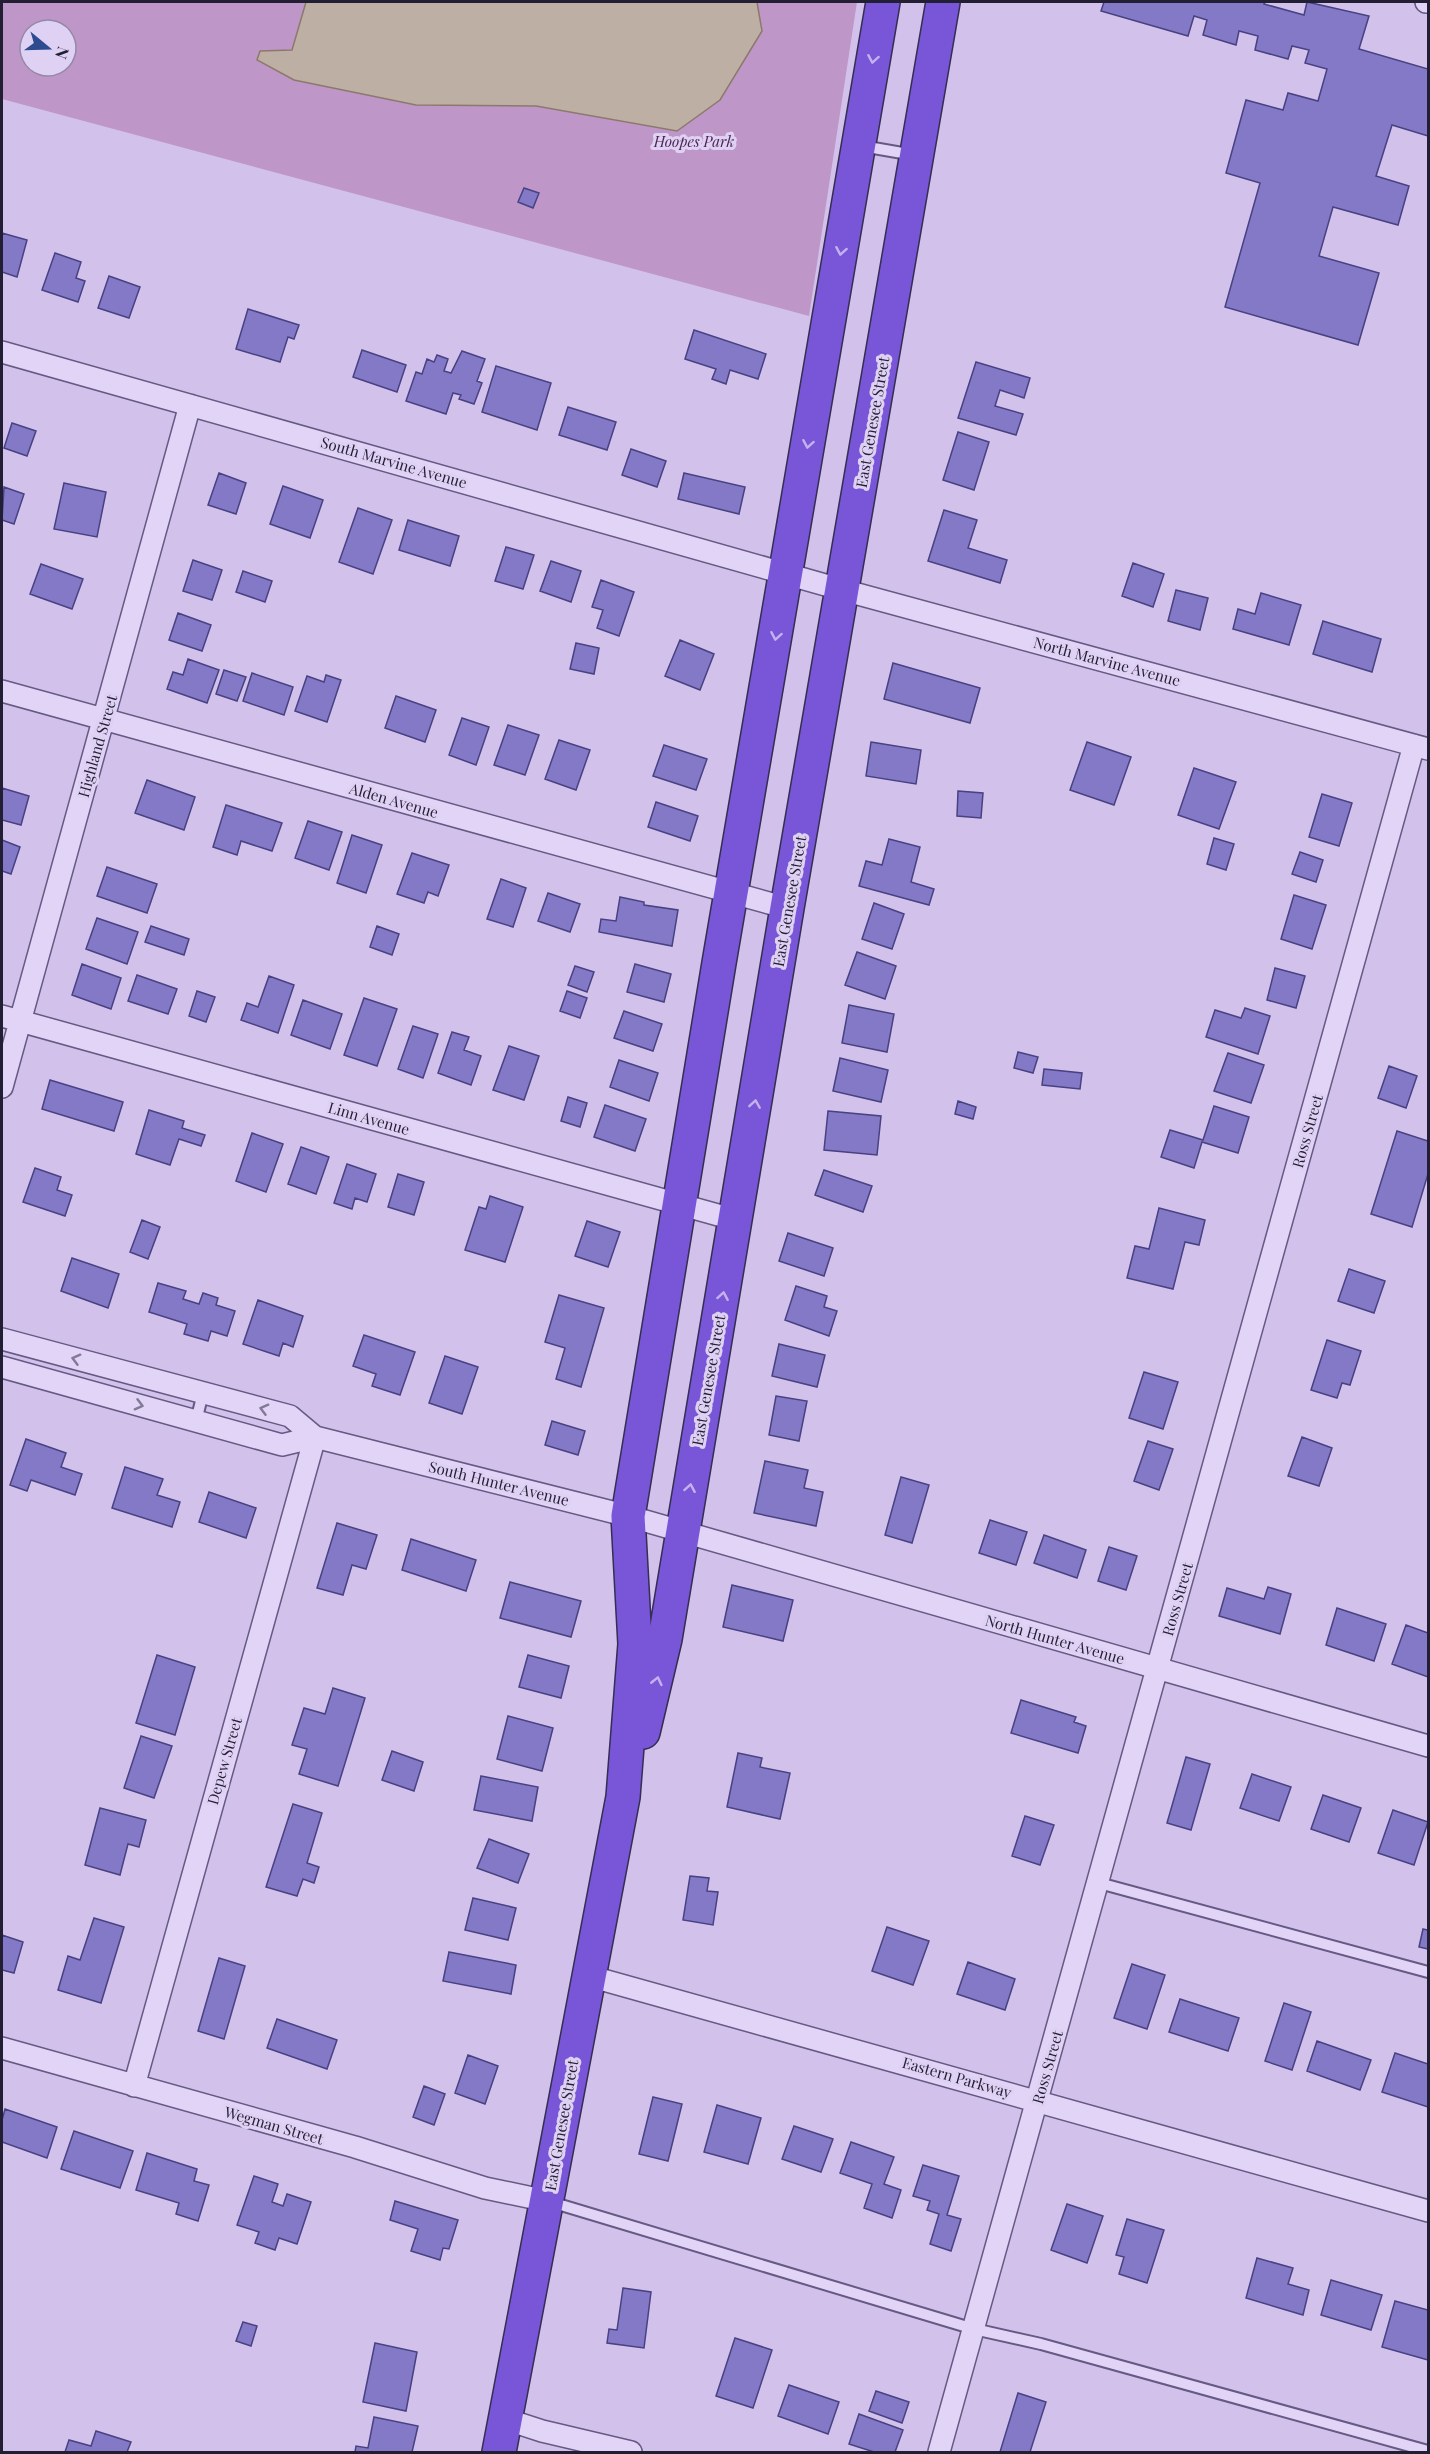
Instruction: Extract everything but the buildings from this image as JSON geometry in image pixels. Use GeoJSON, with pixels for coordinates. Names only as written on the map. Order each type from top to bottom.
{"type":"FeatureCollection","features":[{"type":"Feature","properties":{"kind":"highway","name":"East Genesee Street"},"geometry":{"type":"LineString","coordinates":[[623,1797],[635,1644],[628,1516],[731,893],[883,2]]}},
{"type":"Feature","properties":{"kind":"highway","name":"East Genesee Street"},"geometry":{"type":"LineString","coordinates":[[499,2452],[623,1797],[658,1676],[943,2]]}},
{"type":"Feature","properties":{"kind":"street","name":"South Marvine Avenue"},"geometry":{"type":"LineString","coordinates":[[2,352],[786,572]]}},
{"type":"Feature","properties":{"kind":"street","name":"Highland Street"},"geometry":{"type":"LineString","coordinates":[[2,1087],[10,1019],[104,719],[190,405]]}},
{"type":"Feature","properties":{"kind":"street","name":"North Marvine Avenue"},"geometry":{"type":"LineString","coordinates":[[786,572],[843,590],[1421,747]]}},
{"type":"Feature","properties":{"kind":"street","name":"Alden Avenue"},"geometry":{"type":"LineString","coordinates":[[2,692],[787,908]]}},
{"type":"Feature","properties":{"kind":"street","name":"Ross Street"},"geometry":{"type":"LineString","coordinates":[[939,2452],[1157,1668],[1421,747]]}},
{"type":"Feature","properties":{"kind":"street","name":"Linn Avenue"},"geometry":{"type":"LineString","coordinates":[[10,1019],[736,1220]]}},
{"type":"Feature","properties":{"kind":"street","name":"South Hunter Avenue"},"geometry":{"type":"LineString","coordinates":[[2,1338],[196,1421],[282,1445],[315,1437]]}},
{"type":"Feature","properties":{"kind":"street","name":"South Hunter Avenue"},"geometry":{"type":"LineString","coordinates":[[2,1367],[203,1393],[290,1416],[315,1437],[682,1531]]}},
{"type":"Feature","properties":{"kind":"street","name":"Depew Street"},"geometry":{"type":"LineString","coordinates":[[134,2086],[315,1437]]}},
{"type":"Feature","properties":{"kind":"street","name":"North Hunter Avenue"},"geometry":{"type":"LineString","coordinates":[[682,1531],[1428,1746]]}},
{"type":"Feature","properties":{"kind":"street","name":"Eastern Parkway"},"geometry":{"type":"LineString","coordinates":[[589,1976],[1428,2211]]}},
{"type":"Feature","properties":{"kind":"street","name":"Wegman Street"},"geometry":{"type":"LineString","coordinates":[[2,2048],[355,2147],[485,2187],[547,2201]]}},
{"type":"Feature","properties":{"kind":"street"},"geometry":{"type":"LineString","coordinates":[[505,2419],[542,2431],[631,2452]]}},
{"type":"Feature","properties":{"kind":"lane"},"geometry":{"type":"LineString","coordinates":[[859,145],[917,156]]}},
{"type":"Feature","properties":{"kind":"lane"},"geometry":{"type":"LineString","coordinates":[[196,1421],[203,1393]]}},
{"type":"Feature","properties":{"kind":"lane"},"geometry":{"type":"LineString","coordinates":[[1099,1883],[1428,1971]]}},
{"type":"Feature","properties":{"kind":"lane"},"geometry":{"type":"LineString","coordinates":[[547,2201],[974,2329],[1041,2344],[1428,2451]]}},
{"type":"Feature","properties":{"kind":"green space","name":"Hoopes Park"},"geometry":{"type":"Polygon","coordinates":[[[2,2],[857,2],[809,316],[2,99],[2,2]]]}},
{"type":"Feature","properties":{"kind":"shaded area"},"geometry":{"type":"Polygon","coordinates":[[[306,2],[757,2],[762,31],[720,100],[677,131],[536,106],[416,105],[294,80],[257,60],[260,51],[292,50],[306,2]]]}}]}
